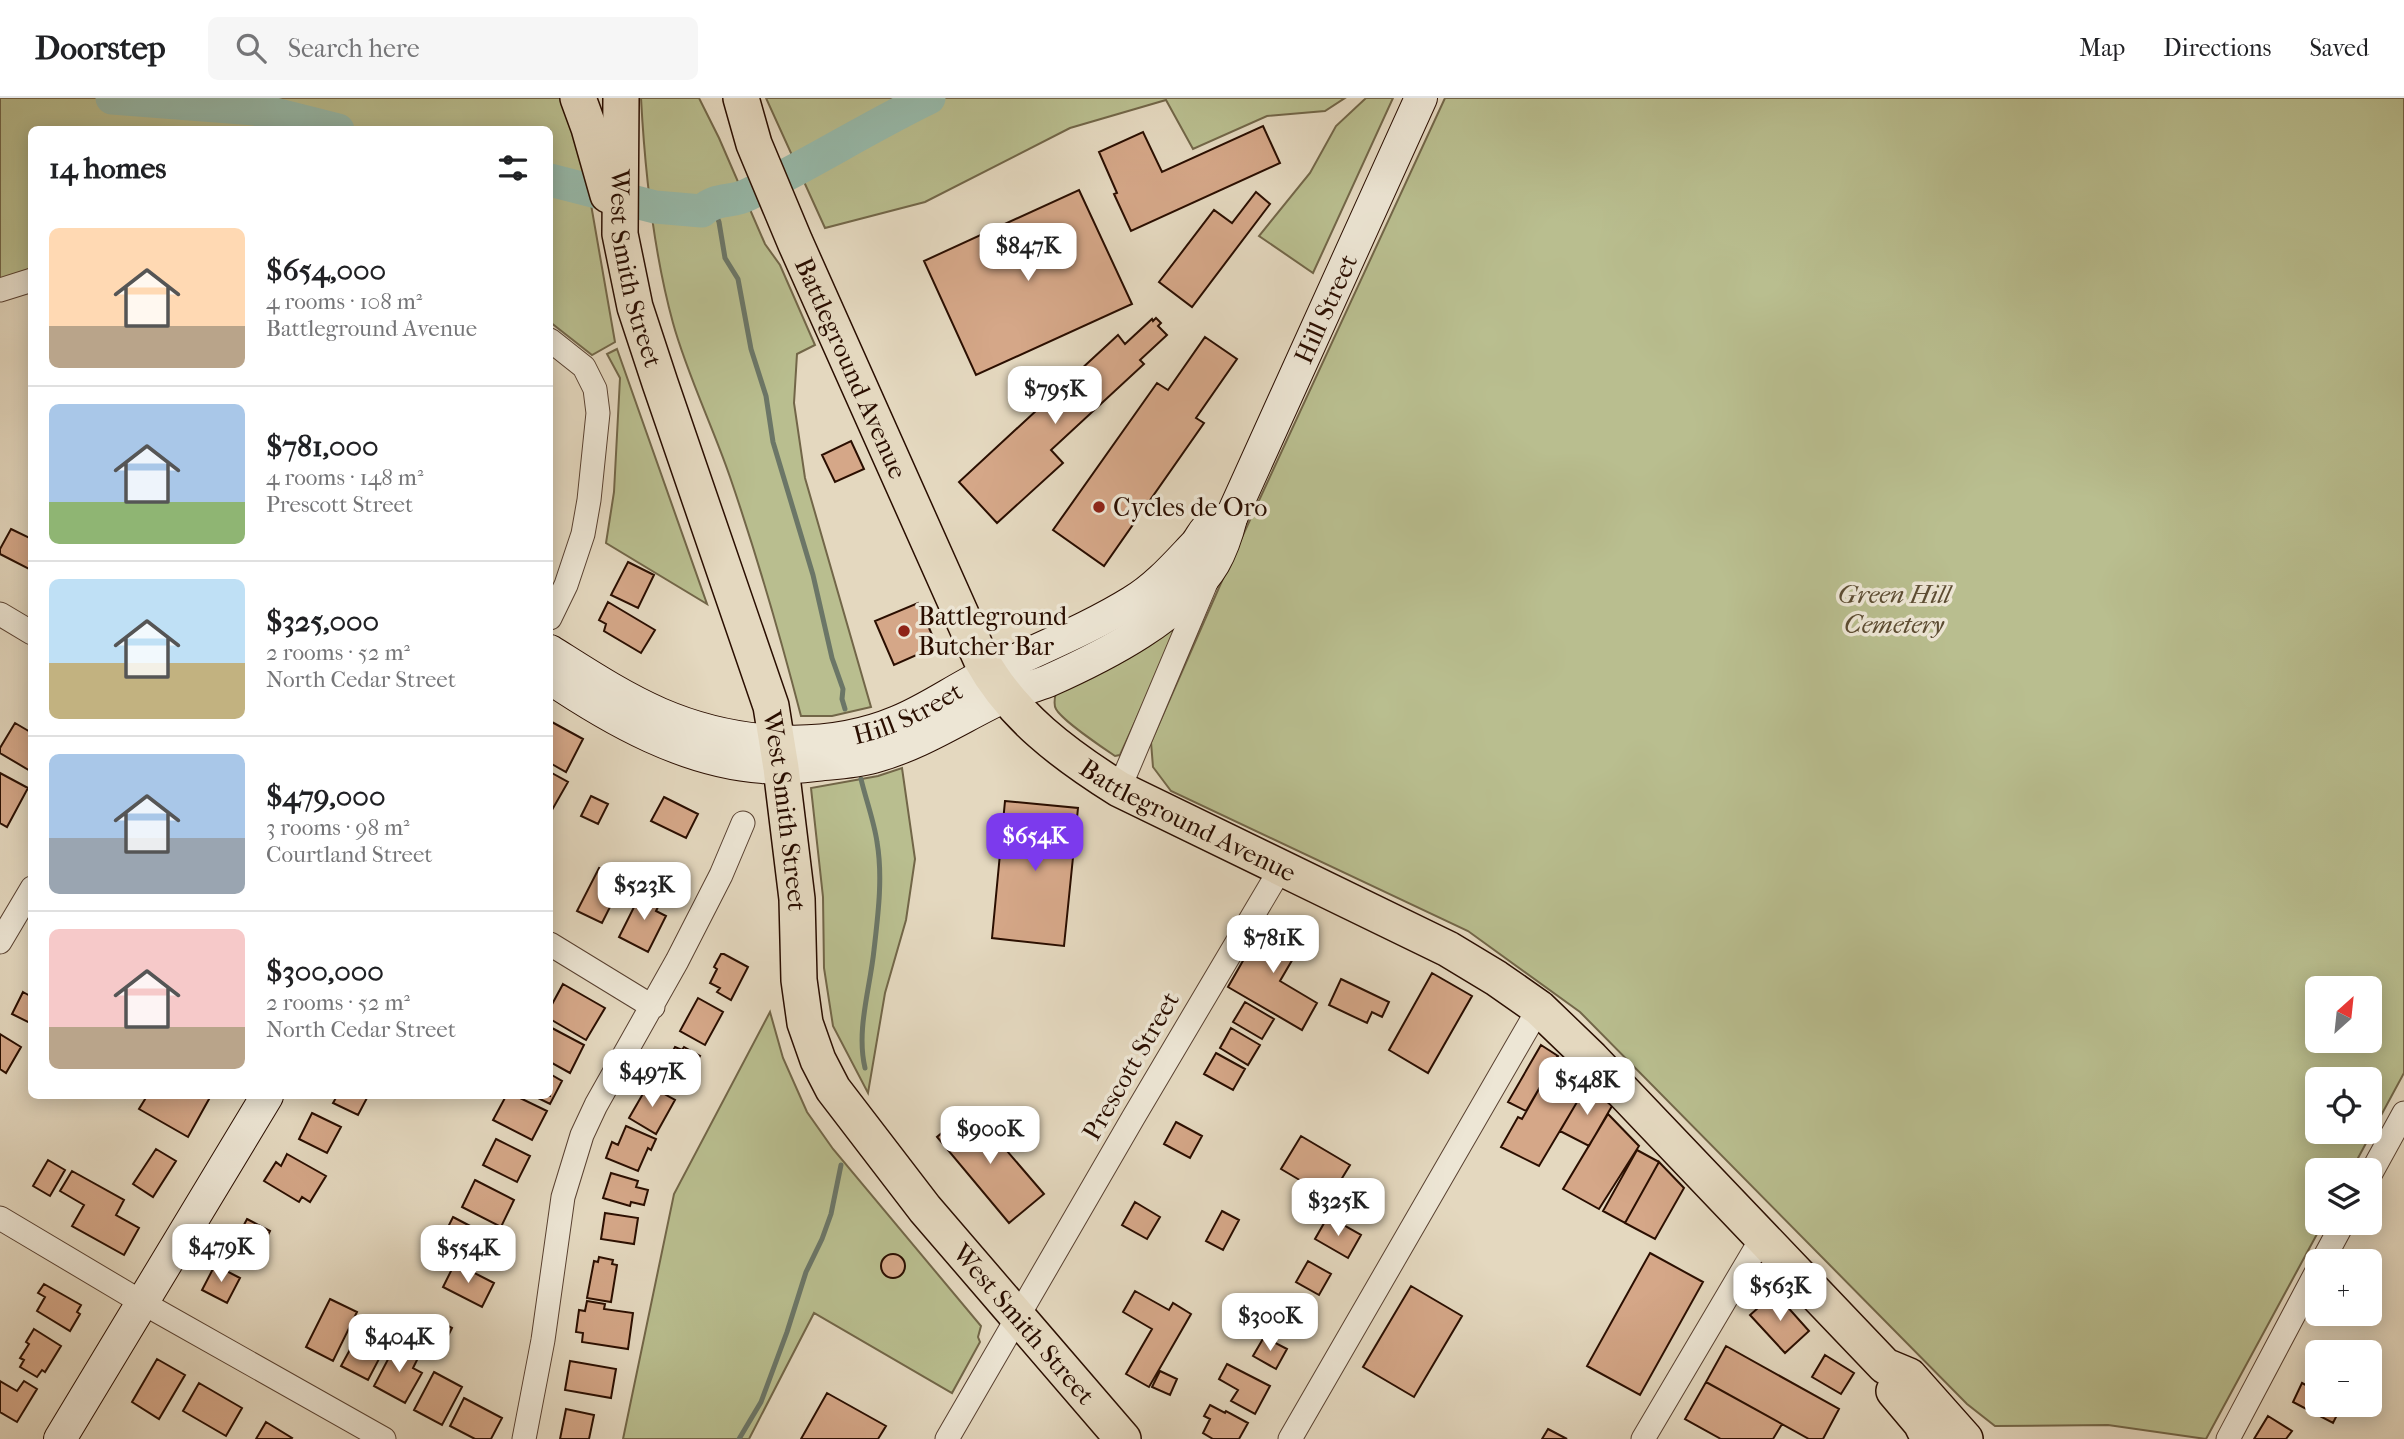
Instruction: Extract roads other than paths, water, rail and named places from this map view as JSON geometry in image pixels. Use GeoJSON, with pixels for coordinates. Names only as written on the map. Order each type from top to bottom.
{"type":"FeatureCollection","features":[{"type":"Feature","properties":{"kind":"main road"},"geometry":{"type":"LineString","coordinates":[[578,98],[609,168]]}},
{"type":"Feature","properties":{"kind":"main road","name":"West Smith Street"},"geometry":{"type":"LineString","coordinates":[[621,98],[609,168],[620,234],[635,307],[767,694],[779,754],[797,899],[805,1023],[818,1060],[834,1089],[925,1209],[1123,1439]]}},
{"type":"Feature","properties":{"kind":"main road"},"geometry":{"type":"LineString","coordinates":[[723,98],[738,126],[754,144]]}},
{"type":"Feature","properties":{"kind":"main road","name":"Battleground Avenue"},"geometry":{"type":"LineString","coordinates":[[741,98],[754,144],[795,242],[996,685],[1069,756],[1119,789],[1448,948],[1539,1008],[1591,1058],[1885,1366],[1909,1376],[1959,1438]]}},
{"type":"Feature","properties":{"kind":"street","name":"Hill Street"},"geometry":{"type":"LineString","coordinates":[[1119,789],[1224,543],[1231,518],[1421,98]]}},
{"type":"Feature","properties":{"kind":"street"},"geometry":{"type":"LineString","coordinates":[[0,290],[28,281]]}},
{"type":"Feature","properties":{"kind":"street"},"geometry":{"type":"LineString","coordinates":[[553,342],[584,367],[595,389],[598,413],[583,534],[566,585],[553,612]]}},
{"type":"Feature","properties":{"kind":"street","name":"Hill Street"},"geometry":{"type":"LineString","coordinates":[[553,680],[578,697],[664,742],[722,761],[779,754],[873,757],[901,747],[980,710],[996,685],[1065,638],[1134,601],[1166,575],[1198,542],[1210,525],[1231,518]]}},
{"type":"Feature","properties":{"kind":"street","name":"Hill Street"},"geometry":{"type":"LineString","coordinates":[[996,685],[1047,681],[1132,640],[1163,617],[1199,584],[1214,563]]}},
{"type":"Feature","properties":{"kind":"street"},"geometry":{"type":"LineString","coordinates":[[0,614],[28,631]]}},
{"type":"Feature","properties":{"kind":"street","name":"Hill Street"},"geometry":{"type":"LineString","coordinates":[[553,653],[660,714],[779,754]]}},
{"type":"Feature","properties":{"kind":"street"},"geometry":{"type":"LineString","coordinates":[[524,1439],[563,1197],[582,1135],[721,876],[743,823]]}},
{"type":"Feature","properties":{"kind":"street","name":"Prescott Street"},"geometry":{"type":"LineString","coordinates":[[947,1439],[1281,868]]}},
{"type":"Feature","properties":{"kind":"street"},"geometry":{"type":"LineString","coordinates":[[0,942],[28,895]]}},
{"type":"Feature","properties":{"kind":"street"},"geometry":{"type":"LineString","coordinates":[[553,946],[653,1007]]}},
{"type":"Feature","properties":{"kind":"street"},"geometry":{"type":"LineString","coordinates":[[1290,1439],[1539,1008]]}},
{"type":"Feature","properties":{"kind":"street"},"geometry":{"type":"LineString","coordinates":[[60,1439],[265,1099]]}},
{"type":"Feature","properties":{"kind":"street"},"geometry":{"type":"LineString","coordinates":[[2379,1158],[2404,1113]]}},
{"type":"Feature","properties":{"kind":"street"},"geometry":{"type":"LineString","coordinates":[[0,1218],[143,1303],[384,1439]]}},
{"type":"Feature","properties":{"kind":"street"},"geometry":{"type":"LineString","coordinates":[[1643,1439],[1763,1236]]}},
{"type":"Feature","properties":{"kind":"street"},"geometry":{"type":"LineString","coordinates":[[2228,1439],[2305,1294]]}},
{"type":"Feature","properties":{"kind":"waterway"},"geometry":{"type":"LineString","coordinates":[[112,98],[255,109],[322,126]]}},
{"type":"Feature","properties":{"kind":"waterway"},"geometry":{"type":"LineString","coordinates":[[553,181],[655,207],[702,211],[713,204],[747,195],[929,98]]}},
{"type":"Feature","properties":{"kind":"waterway"},"geometry":{"type":"LineString","coordinates":[[711,203],[719,222],[725,258],[738,279],[751,349],[766,396],[773,442],[813,575],[832,658],[843,689],[845,709]]}},
{"type":"Feature","properties":{"kind":"waterway"},"geometry":{"type":"LineString","coordinates":[[861,779],[876,834],[880,869],[877,923],[863,1024],[865,1068]]}},
{"type":"Feature","properties":{"kind":"waterway"},"geometry":{"type":"LineString","coordinates":[[739,1439],[761,1402],[806,1272],[822,1239],[831,1214],[841,1165]]}},
{"type":"Feature","properties":{"kind":"place","name":"Cycles de Oro"},"geometry":{"type":"Point","coordinates":[1099,507]}},
{"type":"Feature","properties":{"kind":"place","name":"Battleground Butcher Bar"},"geometry":{"type":"Point","coordinates":[904,631]}},
{"type":"Feature","properties":{"kind":"park label","name":"Green Hill Cemetery"},"geometry":{"type":"Point","coordinates":[1894,609]}}]}
